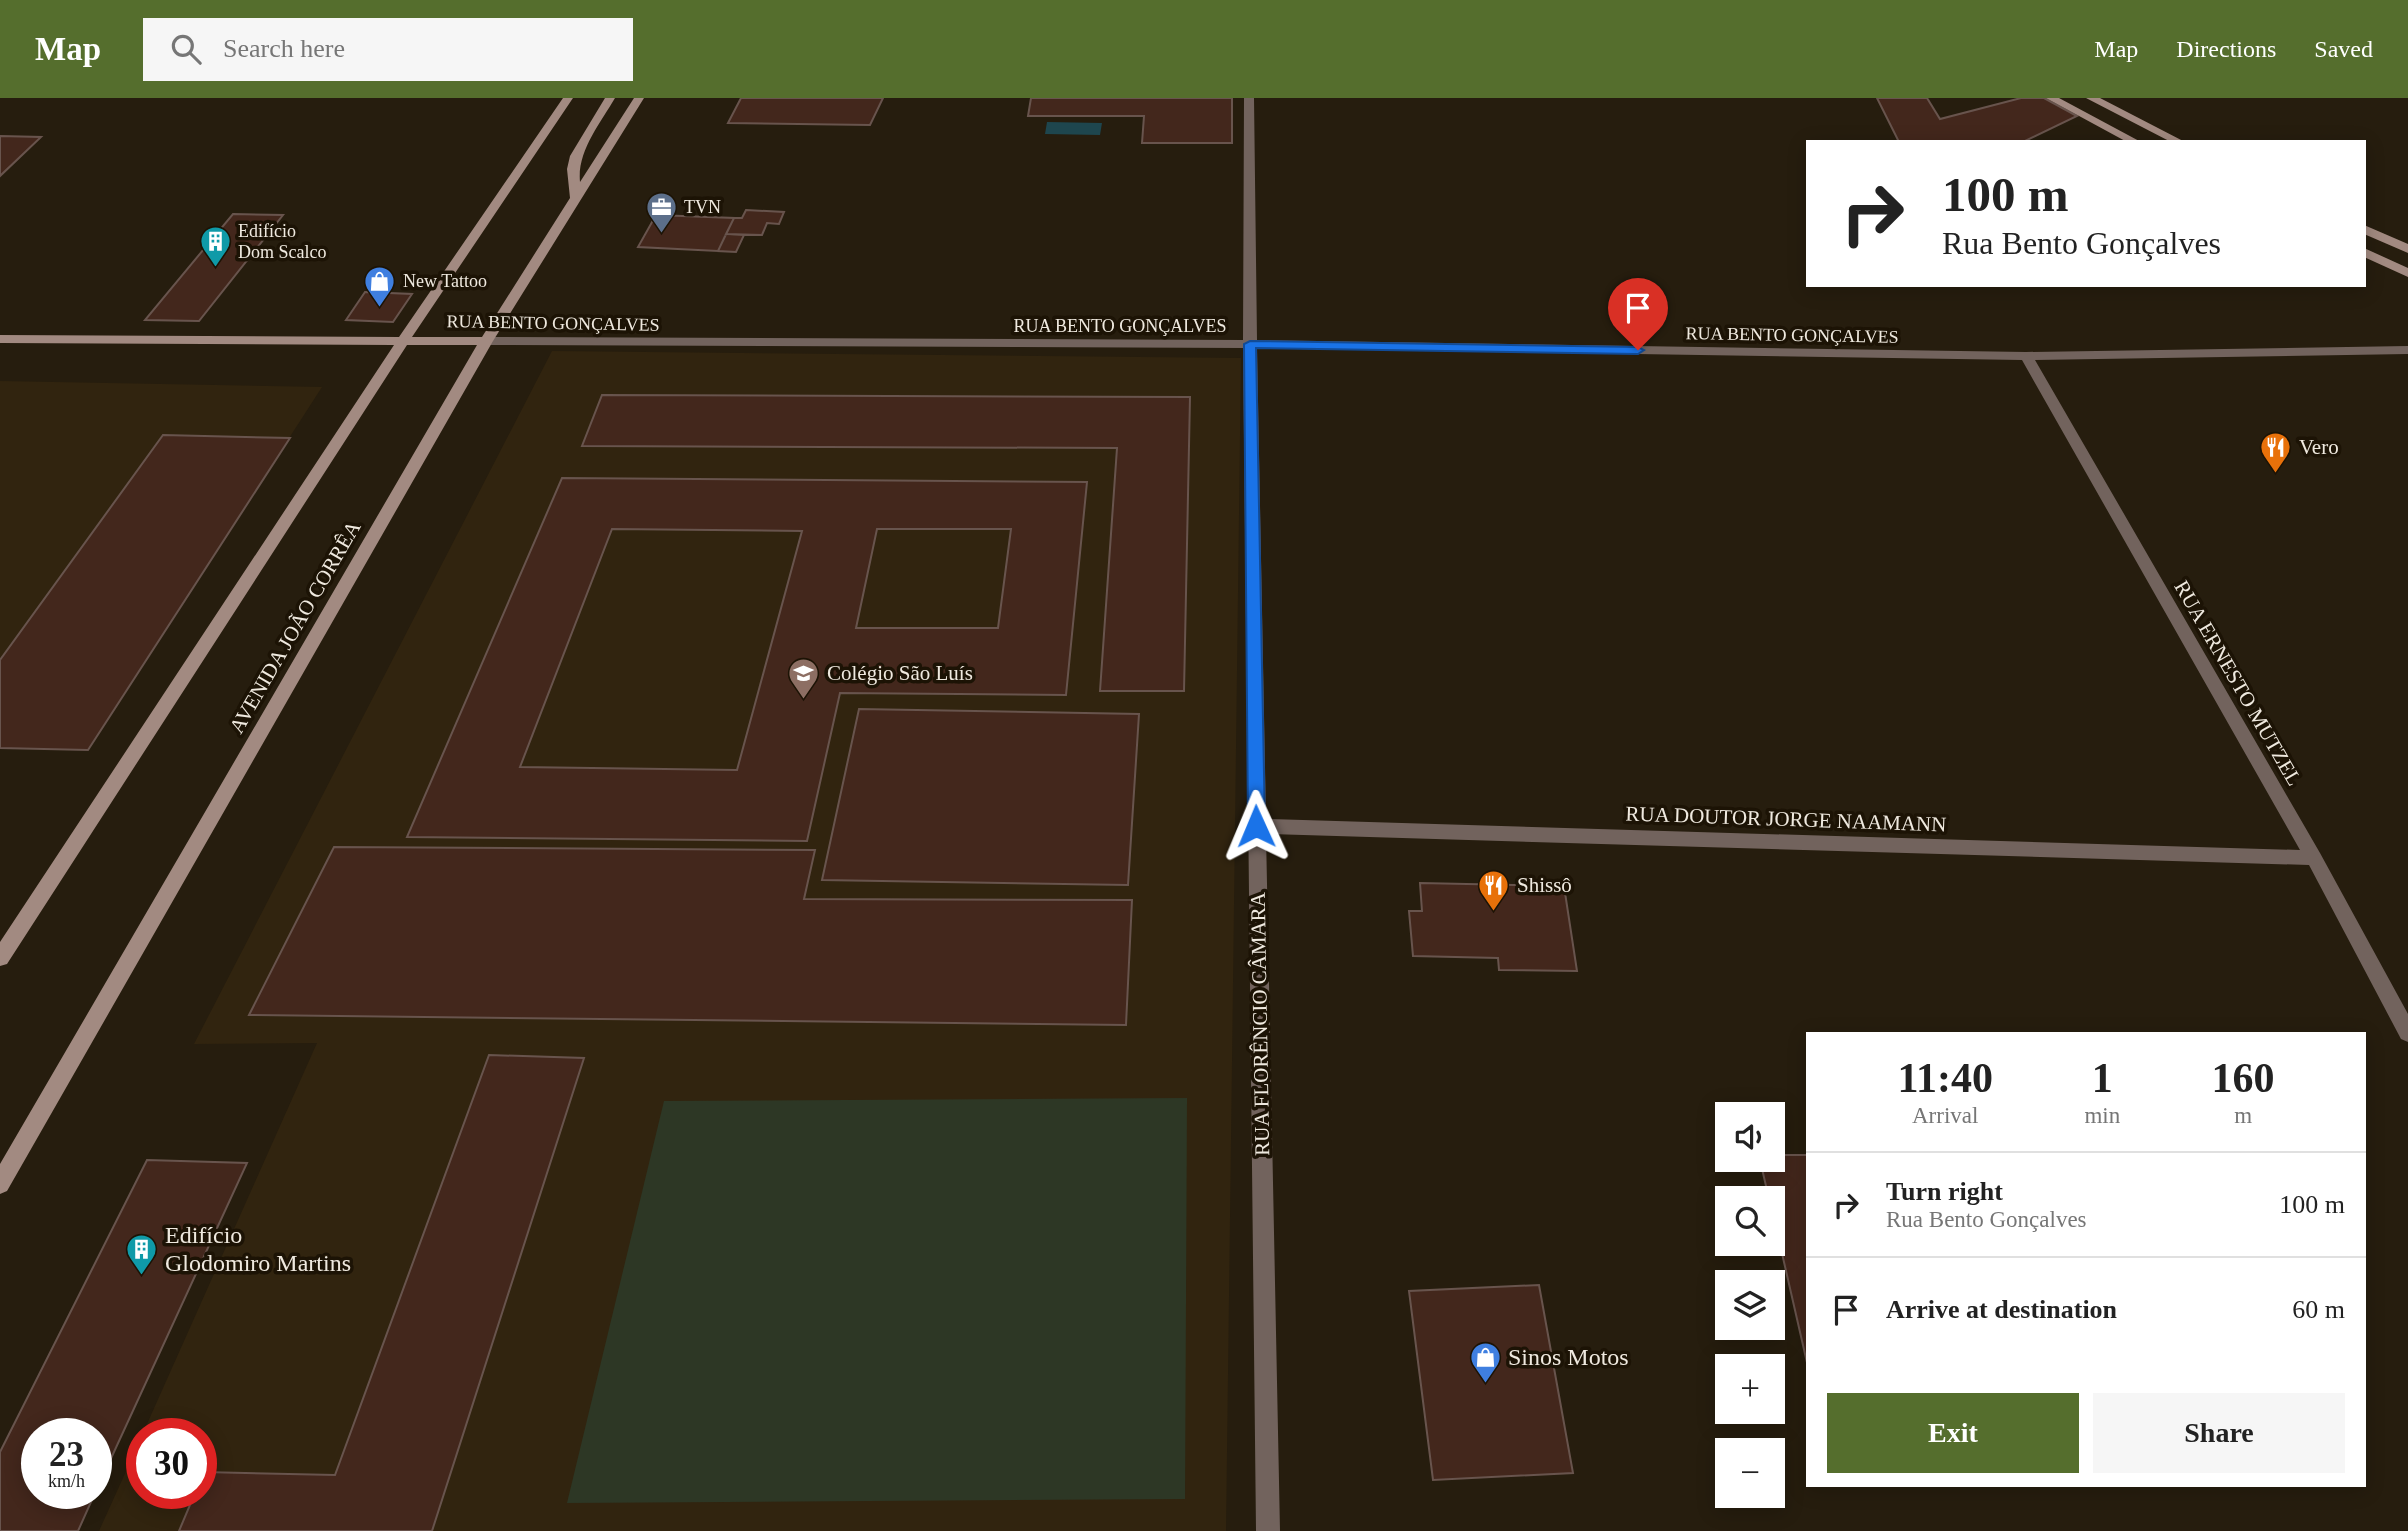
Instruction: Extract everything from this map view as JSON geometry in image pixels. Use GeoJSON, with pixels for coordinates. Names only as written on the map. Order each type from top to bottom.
{"type":"FeatureCollection","features":[{"type":"Feature","properties":{"kind":"main road"},"geometry":{"type":"LineString","coordinates":[[0,958],[405,338],[568,98]]}},
{"type":"Feature","properties":{"kind":"main road"},"geometry":{"type":"LineString","coordinates":[[576,197],[573,169],[576,156],[610,98]]}},
{"type":"Feature","properties":{"kind":"main road","name":"AVENIDA JOÃO CORRÊA"},"geometry":{"type":"LineString","coordinates":[[0,1184],[486,341],[639,98]]}},
{"type":"Feature","properties":{"kind":"main road"},"geometry":{"type":"LineString","coordinates":[[2051,98],[2132,140]]}},
{"type":"Feature","properties":{"kind":"main road"},"geometry":{"type":"LineString","coordinates":[[2091,98],[2176,140]]}},
{"type":"Feature","properties":{"kind":"main road"},"geometry":{"type":"LineString","coordinates":[[2366,230],[2408,249]]}},
{"type":"Feature","properties":{"kind":"main road"},"geometry":{"type":"LineString","coordinates":[[2366,253],[2408,273]]}},
{"type":"Feature","properties":{"kind":"main road","name":"RUA BENTO GONÇALVES"},"geometry":{"type":"LineString","coordinates":[[0,339],[405,338],[486,341]]}},
{"type":"Feature","properties":{"kind":"street","name":"RUA FLORÊNCIO CÂMARA"},"geometry":{"type":"LineString","coordinates":[[1249,98],[1256,826],[1268,1531]]}},
{"type":"Feature","properties":{"kind":"street","name":"RUA BENTO GONÇALVES"},"geometry":{"type":"LineString","coordinates":[[486,341],[1250,344],[2026,356],[2408,350]]}},
{"type":"Feature","properties":{"kind":"street","name":"RUA ERNESTO MUTZEL"},"geometry":{"type":"LineString","coordinates":[[2026,356],[2314,858],[2408,1033]]}},
{"type":"Feature","properties":{"kind":"street","name":"RUA DOUTOR JORGE NAAMANN"},"geometry":{"type":"LineString","coordinates":[[1256,826],[2314,858]]}},
{"type":"Feature","properties":{"kind":"shaded area","name":"Colégio São Luís"},"geometry":{"type":"Polygon","coordinates":[[[552,351],[1241,358],[1226,1531],[99,1531],[109,1509],[112,1509],[112,1502],[126,1471],[126,1509],[217,1509],[217,1418],[150,1418],[317,1043],[194,1044],[552,351]]]}},
{"type":"Feature","properties":{"kind":"shaded area"},"geometry":{"type":"Polygon","coordinates":[[[0,381],[322,387],[88,750],[0,748],[0,381]]]}},
{"type":"Feature","properties":{"kind":"green space"},"geometry":{"type":"Polygon","coordinates":[[[1187,1098],[1185,1499],[567,1503],[664,1101],[1187,1098]]]}},
{"type":"Feature","properties":{"kind":"water"},"geometry":{"type":"Polygon","coordinates":[[[1047,122],[1102,123],[1100,135],[1045,134],[1047,122]]]}},
{"type":"Feature","properties":{"kind":"building"},"geometry":{"type":"Polygon","coordinates":[[[741,98],[883,98],[870,125],[728,123],[741,98]]]}},
{"type":"Feature","properties":{"kind":"building"},"geometry":{"type":"Polygon","coordinates":[[[1031,98],[1232,98],[1232,143],[1142,143],[1144,116],[1028,116],[1031,98]]]}},
{"type":"Feature","properties":{"kind":"building"},"geometry":{"type":"Polygon","coordinates":[[[1877,98],[1927,98],[1940,119],[2021,98],[2044,98],[2077,116],[2027,140],[1898,140],[1877,98]]]}},
{"type":"Feature","properties":{"kind":"building"},"geometry":{"type":"Polygon","coordinates":[[[0,136],[41,137],[0,176],[0,136]]]}},
{"type":"Feature","properties":{"kind":"building"},"geometry":{"type":"Polygon","coordinates":[[[746,210],[784,212],[779,224],[767,223],[762,235],[726,234],[734,218],[742,218],[746,210]]]}},
{"type":"Feature","properties":{"kind":"building","name":"Edifício Dom Scalco"},"geometry":{"type":"Polygon","coordinates":[[[233,214],[283,215],[199,321],[145,320],[233,214]]]}},
{"type":"Feature","properties":{"kind":"building"},"geometry":{"type":"Polygon","coordinates":[[[656,215],[734,218],[718,251],[638,247],[656,215]]]}},
{"type":"Feature","properties":{"kind":"building"},"geometry":{"type":"Polygon","coordinates":[[[726,234],[744,235],[736,252],[718,251],[726,234]]]}},
{"type":"Feature","properties":{"kind":"building"},"geometry":{"type":"Polygon","coordinates":[[[365,292],[412,294],[393,322],[346,320],[365,292]]]}},
{"type":"Feature","properties":{"kind":"building"},"geometry":{"type":"Polygon","coordinates":[[[602,395],[1190,397],[1184,691],[1100,691],[1117,448],[582,446],[602,395]]]}},
{"type":"Feature","properties":{"kind":"building"},"geometry":{"type":"Polygon","coordinates":[[[163,435],[290,438],[88,750],[0,748],[0,660],[163,435]]]}},
{"type":"Feature","properties":{"kind":"building"},"geometry":{"type":"Polygon","coordinates":[[[562,478],[1087,482],[1066,695],[840,693],[807,841],[407,837],[562,478]],[[612,529],[520,767],[737,770],[802,531],[612,529]],[[877,529],[856,628],[998,628],[1011,529],[877,529]]]}},
{"type":"Feature","properties":{"kind":"building"},"geometry":{"type":"Polygon","coordinates":[[[859,709],[1139,714],[1128,885],[822,880],[859,709]]]}},
{"type":"Feature","properties":{"kind":"building"},"geometry":{"type":"Polygon","coordinates":[[[334,847],[815,850],[804,899],[1132,900],[1126,1025],[249,1015],[334,847]]]}},
{"type":"Feature","properties":{"kind":"building"},"geometry":{"type":"Polygon","coordinates":[[[1420,883],[1564,886],[1577,971],[1499,970],[1498,958],[1413,956],[1409,911],[1422,911],[1420,883]]]}},
{"type":"Feature","properties":{"kind":"building"},"geometry":{"type":"Polygon","coordinates":[[[489,1055],[584,1058],[432,1531],[179,1531],[188,1509],[217,1509],[217,1472],[335,1475],[489,1055]]]}},
{"type":"Feature","properties":{"kind":"building"},"geometry":{"type":"Polygon","coordinates":[[[1785,1155],[1806,1155],[1806,1358],[1783,1256],[1785,1256],[1785,1186],[1766,1186],[1763,1172],[1785,1172],[1785,1155]]]}},
{"type":"Feature","properties":{"kind":"building","name":"Edifício Glodomiro Martins"},"geometry":{"type":"Polygon","coordinates":[[[147,1160],[247,1163],[130,1418],[126,1418],[126,1426],[112,1456],[112,1418],[21,1418],[21,1509],[88,1509],[78,1531],[0,1531],[0,1452],[147,1160]]]}},
{"type":"Feature","properties":{"kind":"building"},"geometry":{"type":"Polygon","coordinates":[[[1539,1285],[1573,1473],[1433,1480],[1409,1291],[1539,1285]]]}},
{"type":"Feature","properties":{"kind":"place","name":"TVN"},"geometry":{"type":"Point","coordinates":[661,234]}},
{"type":"Feature","properties":{"kind":"place","name":"Edifício Dom Scalco"},"geometry":{"type":"Point","coordinates":[215,268]}},
{"type":"Feature","properties":{"kind":"place","name":"New Tattoo"},"geometry":{"type":"Point","coordinates":[380,308]}},
{"type":"Feature","properties":{"kind":"place","name":"Vero"},"geometry":{"type":"Point","coordinates":[2276,474]}},
{"type":"Feature","properties":{"kind":"place","name":"Colégio São Luís"},"geometry":{"type":"Point","coordinates":[804,700]}},
{"type":"Feature","properties":{"kind":"place","name":"Shissô"},"geometry":{"type":"Point","coordinates":[1494,912]}},
{"type":"Feature","properties":{"kind":"place","name":"Edifício Glodomiro Martins"},"geometry":{"type":"Point","coordinates":[142,1276]}},
{"type":"Feature","properties":{"kind":"place","name":"Sinos Motos"},"geometry":{"type":"Point","coordinates":[1485,1384]}},
{"type":"Feature","properties":{"kind":"route"},"geometry":{"type":"LineString","coordinates":[[1256,826],[1250,344],[1638,350]]}}]}
